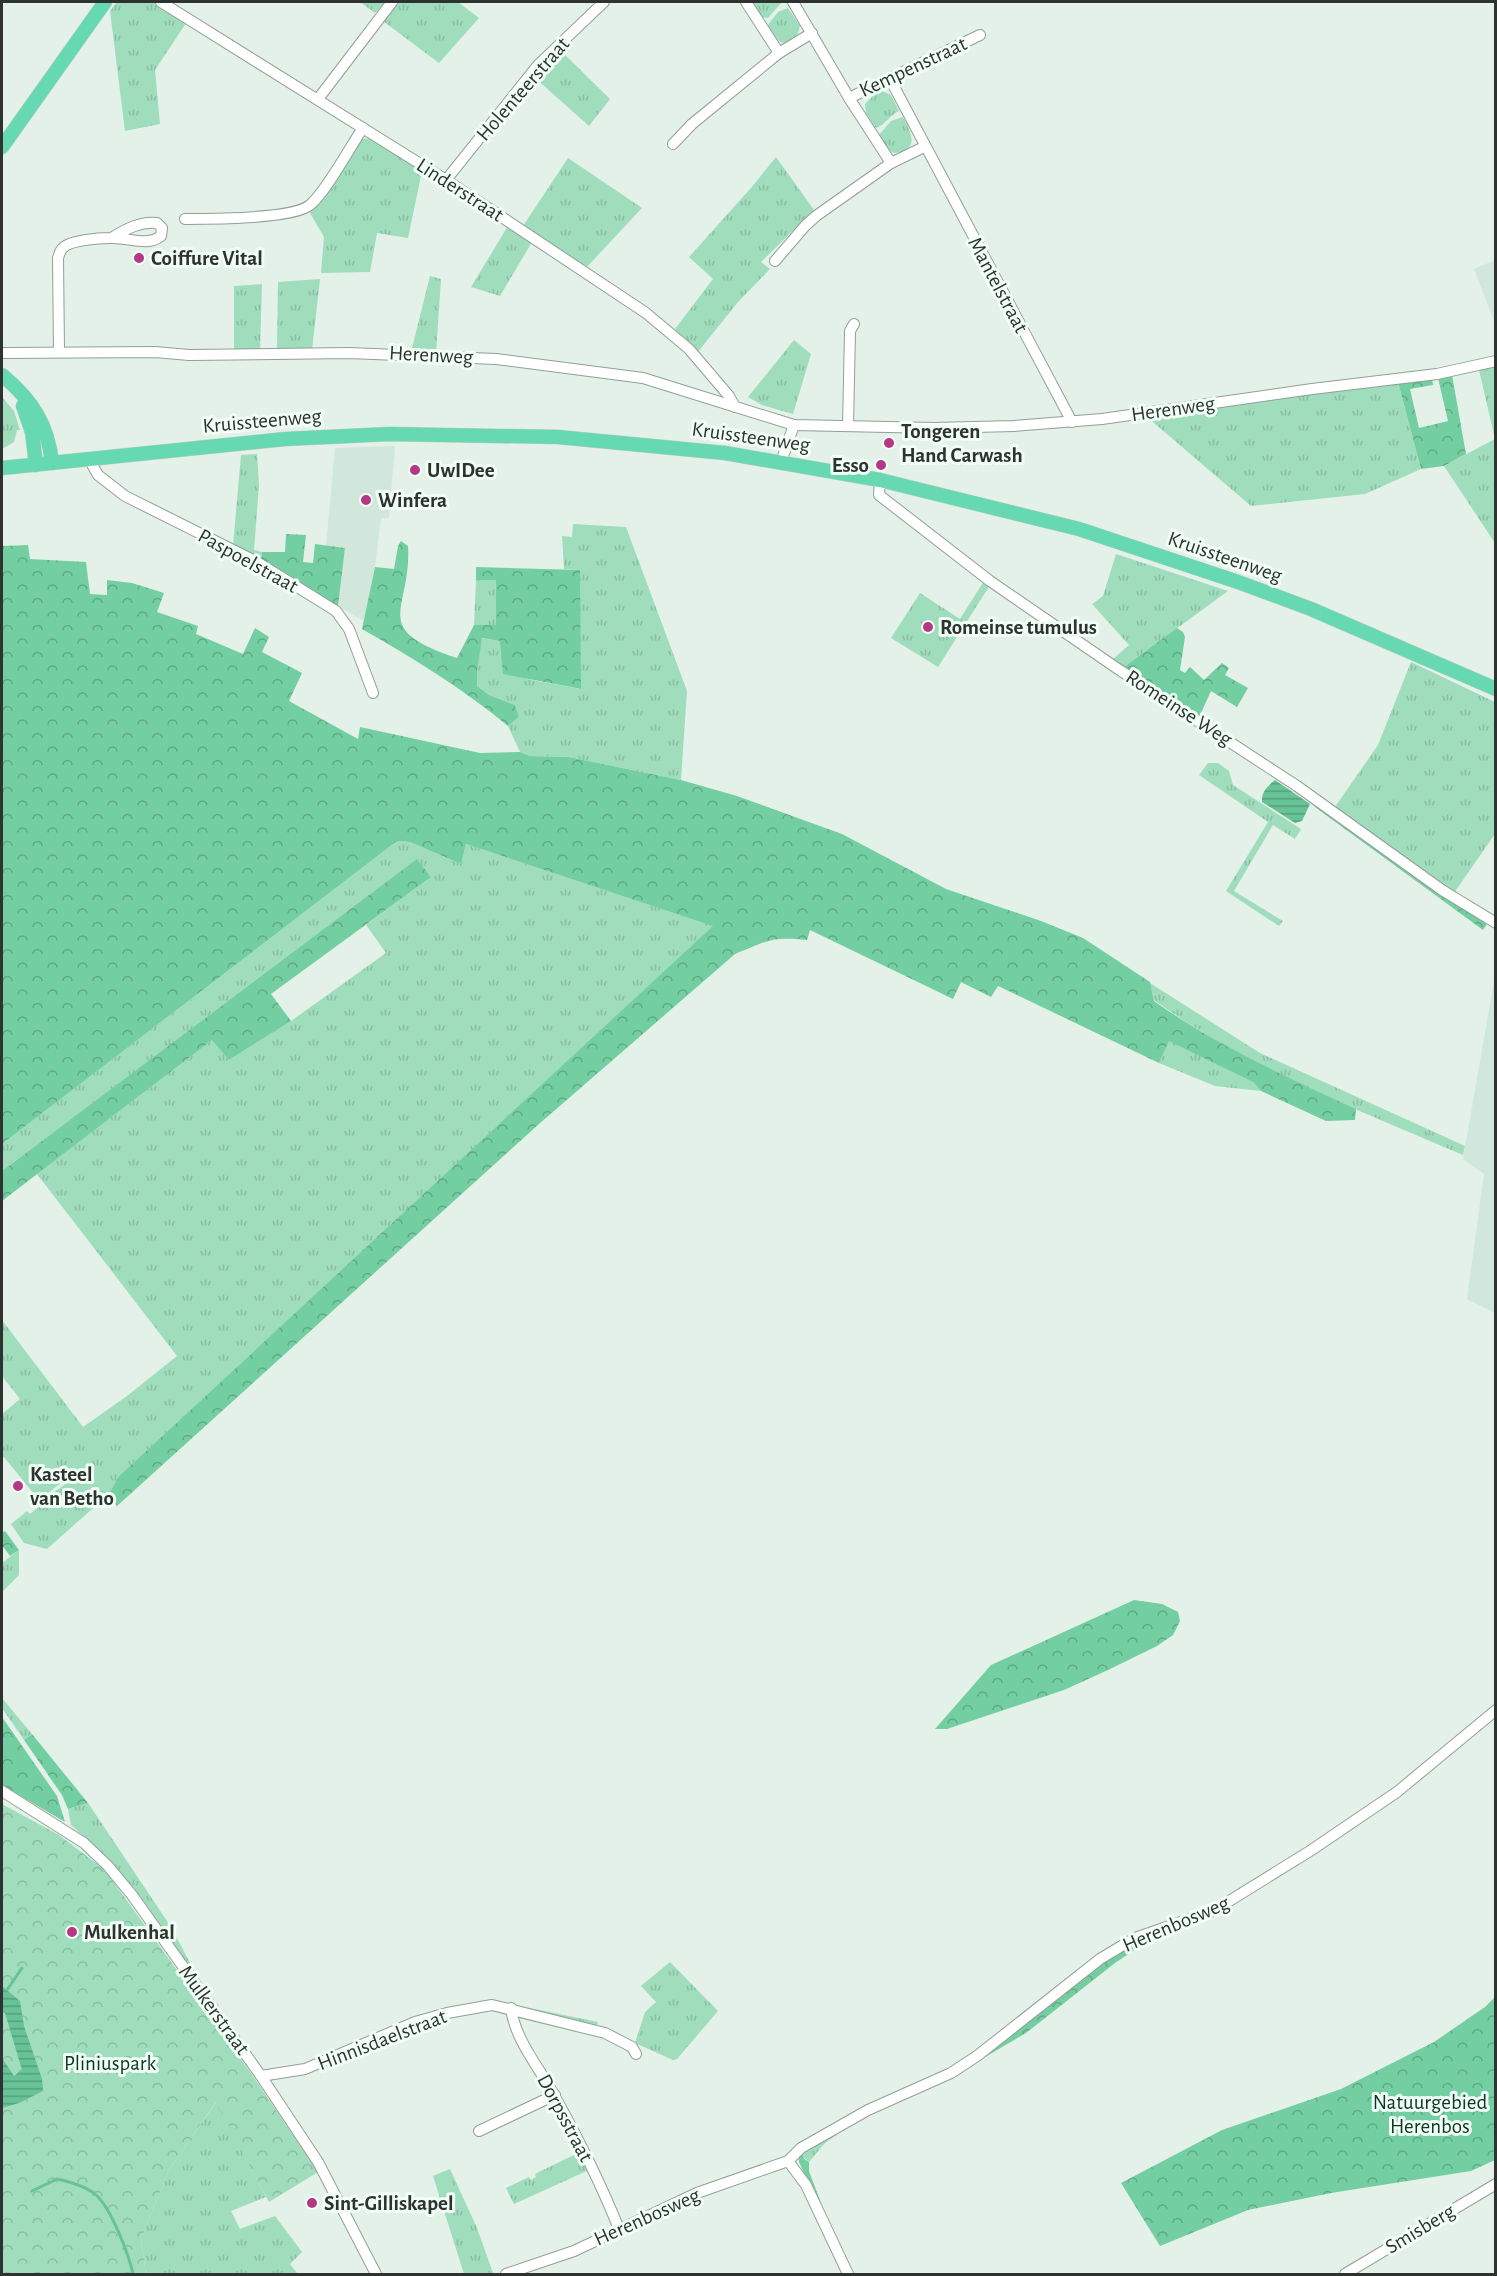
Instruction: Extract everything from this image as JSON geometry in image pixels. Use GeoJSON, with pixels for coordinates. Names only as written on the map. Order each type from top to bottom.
{"type":"FeatureCollection","features":[{"type":"Feature","properties":{"kind":"main road"},"geometry":{"type":"LineString","coordinates":[[2,147],[105,2]]}},
{"type":"Feature","properties":{"kind":"main road"},"geometry":{"type":"LineString","coordinates":[[2,375],[26,398],[46,429],[50,441],[52,463]]}},
{"type":"Feature","properties":{"kind":"main road"},"geometry":{"type":"LineString","coordinates":[[2,387],[26,409],[32,432],[36,465]]}},
{"type":"Feature","properties":{"kind":"main road","name":"Kruissteenweg"},"geometry":{"type":"LineString","coordinates":[[2,468],[285,439],[390,434],[558,437],[662,446],[781,462],[880,480],[1078,530],[1238,582],[1369,633],[1496,689]]}},
{"type":"Feature","properties":{"kind":"street","name":"Linderstraat"},"geometry":{"type":"LineString","coordinates":[[161,2],[446,180],[654,319],[689,349],[729,396],[735,407]]}},
{"type":"Feature","properties":{"kind":"street"},"geometry":{"type":"LineString","coordinates":[[318,99],[392,2]]}},
{"type":"Feature","properties":{"kind":"street","name":"Holenteerstraat"},"geometry":{"type":"LineString","coordinates":[[446,180],[538,65],[604,2]]}},
{"type":"Feature","properties":{"kind":"street"},"geometry":{"type":"LineString","coordinates":[[746,2],[779,53]]}},
{"type":"Feature","properties":{"kind":"street","name":"Kempenstraat"},"geometry":{"type":"LineString","coordinates":[[793,2],[849,98],[890,79],[915,64],[980,35]]}},
{"type":"Feature","properties":{"kind":"street"},"geometry":{"type":"LineString","coordinates":[[673,144],[692,124],[779,53],[812,33]]}},
{"type":"Feature","properties":{"kind":"street","name":"Mantelstraat"},"geometry":{"type":"LineString","coordinates":[[890,79],[924,147],[1072,422]]}},
{"type":"Feature","properties":{"kind":"street"},"geometry":{"type":"LineString","coordinates":[[849,98],[891,163]]}},
{"type":"Feature","properties":{"kind":"street"},"geometry":{"type":"LineString","coordinates":[[185,219],[218,219],[303,210],[317,198],[363,128]]}},
{"type":"Feature","properties":{"kind":"street"},"geometry":{"type":"LineString","coordinates":[[775,261],[816,216],[891,163],[924,147]]}},
{"type":"Feature","properties":{"kind":"street"},"geometry":{"type":"LineString","coordinates":[[59,352],[58,258],[62,248],[71,243],[112,237]]}},
{"type":"Feature","properties":{"kind":"street"},"geometry":{"type":"LineString","coordinates":[[848,426],[850,332],[854,324]]}},
{"type":"Feature","properties":{"kind":"street","name":"Herenweg"},"geometry":{"type":"LineString","coordinates":[[2,352],[154,352],[189,355],[398,353],[496,359],[643,378],[794,425],[935,428],[1072,422],[1437,374],[1496,362]]}},
{"type":"Feature","properties":{"kind":"street"},"geometry":{"type":"LineString","coordinates":[[781,462],[794,425]]}},
{"type":"Feature","properties":{"kind":"street","name":"Paspoelstraat"},"geometry":{"type":"LineString","coordinates":[[89,459],[98,475],[125,496],[257,562],[336,611],[349,629],[373,693]]}},
{"type":"Feature","properties":{"kind":"street","name":"Romeinse Weg"},"geometry":{"type":"LineString","coordinates":[[880,480],[879,495],[990,581],[1121,671],[1297,786],[1442,890],[1496,923]]}},
{"type":"Feature","properties":{"kind":"street","name":"Herenbosweg"},"geometry":{"type":"LineString","coordinates":[[506,2274],[524,2272],[697,2193],[788,2161],[801,2148],[868,2110],[951,2073],[1085,1970],[1135,1938],[1213,1911],[1310,1851],[1397,1792],[1496,1710]]}},
{"type":"Feature","properties":{"kind":"street","name":"Mulkerstraat"},"geometry":{"type":"LineString","coordinates":[[2,1791],[84,1843],[108,1866],[132,1895],[261,2076],[318,2162],[376,2274]]}},
{"type":"Feature","properties":{"kind":"street","name":"Hinnisdaelstraat"},"geometry":{"type":"LineString","coordinates":[[261,2076],[305,2069],[415,2022],[447,2013],[492,2005],[605,2033],[632,2047],[636,2054]]}},
{"type":"Feature","properties":{"kind":"street","name":"Dorpsstraat"},"geometry":{"type":"LineString","coordinates":[[511,2008],[513,2025],[555,2095],[619,2229]]}},
{"type":"Feature","properties":{"kind":"street"},"geometry":{"type":"LineString","coordinates":[[478,2131],[555,2095]]}},
{"type":"Feature","properties":{"kind":"street"},"geometry":{"type":"LineString","coordinates":[[788,2161],[806,2185],[848,2274]]}},
{"type":"Feature","properties":{"kind":"street","name":"Smisberg"},"geometry":{"type":"LineString","coordinates":[[1345,2274],[1496,2184]]}},
{"type":"Feature","properties":{"kind":"shaded area"},"geometry":{"type":"Polygon","coordinates":[[[1495,260],[1495,323],[1474,269],[1495,260]]]}},
{"type":"Feature","properties":{"kind":"shaded area"},"geometry":{"type":"Polygon","coordinates":[[[395,446],[389,518],[381,518],[375,567],[364,621],[338,606],[345,548],[326,546],[335,448],[395,446]]]}},
{"type":"Feature","properties":{"kind":"shaded area"},"geometry":{"type":"Polygon","coordinates":[[[1275,780],[1310,804],[1302,821],[1295,823],[1262,802],[1265,790],[1275,780]]]}},
{"type":"Feature","properties":{"kind":"shaded area"},"geometry":{"type":"Polygon","coordinates":[[[1495,975],[1496,1313],[1467,1299],[1484,1174],[1463,1159],[1495,975]]]}},
{"type":"Feature","properties":{"kind":"shaded area"},"geometry":{"type":"Polygon","coordinates":[[[2,1986],[20,2001],[24,2026],[42,2079],[43,2091],[19,2103],[2,2108],[2,2058],[14,2076],[22,2070],[5,2013],[2,2013],[2,1986]]]}},
{"type":"Feature","properties":{"kind":"green space"},"geometry":{"type":"Polygon","coordinates":[[[117,2],[155,2],[188,20],[155,70],[160,124],[125,131],[110,11],[117,2]]]}},
{"type":"Feature","properties":{"kind":"green space"},"geometry":{"type":"Polygon","coordinates":[[[360,2],[385,2],[375,13],[360,2]]]}},
{"type":"Feature","properties":{"kind":"green space"},"geometry":{"type":"Polygon","coordinates":[[[399,2],[458,2],[479,18],[439,63],[383,21],[399,2]]]}},
{"type":"Feature","properties":{"kind":"green space"},"geometry":{"type":"Polygon","coordinates":[[[752,2],[782,2],[768,18],[761,17],[752,2]]]}},
{"type":"Feature","properties":{"kind":"green space"},"geometry":{"type":"Polygon","coordinates":[[[788,8],[800,26],[797,36],[784,43],[779,41],[767,26],[778,12],[788,8]]]}},
{"type":"Feature","properties":{"kind":"green space"},"geometry":{"type":"Polygon","coordinates":[[[560,50],[610,99],[589,126],[534,77],[560,50]]]}},
{"type":"Feature","properties":{"kind":"green space"},"geometry":{"type":"Polygon","coordinates":[[[882,91],[891,95],[899,111],[876,128],[866,113],[865,104],[875,94],[882,91]]]}},
{"type":"Feature","properties":{"kind":"green space"},"geometry":{"type":"Polygon","coordinates":[[[903,117],[911,135],[911,145],[894,153],[889,150],[879,135],[891,121],[903,117]]]}},
{"type":"Feature","properties":{"kind":"green space"},"geometry":{"type":"Polygon","coordinates":[[[371,138],[422,171],[408,238],[377,233],[370,272],[321,273],[324,237],[310,213],[318,205],[359,142],[371,138]]]}},
{"type":"Feature","properties":{"kind":"green space"},"geometry":{"type":"Polygon","coordinates":[[[776,157],[814,210],[761,262],[770,269],[738,302],[697,353],[675,329],[713,279],[689,257],[776,157]]]}},
{"type":"Feature","properties":{"kind":"green space"},"geometry":{"type":"Polygon","coordinates":[[[568,158],[642,208],[584,270],[523,226],[568,158]]]}},
{"type":"Feature","properties":{"kind":"green space"},"geometry":{"type":"Polygon","coordinates":[[[508,226],[532,242],[500,296],[471,287],[508,226]]]}},
{"type":"Feature","properties":{"kind":"green space"},"geometry":{"type":"Polygon","coordinates":[[[430,276],[441,279],[436,353],[411,352],[430,276]]]}},
{"type":"Feature","properties":{"kind":"green space"},"geometry":{"type":"Polygon","coordinates":[[[320,279],[312,350],[277,351],[278,282],[320,279]]]}},
{"type":"Feature","properties":{"kind":"green space"},"geometry":{"type":"Polygon","coordinates":[[[262,284],[260,351],[234,351],[234,286],[262,284]]]}},
{"type":"Feature","properties":{"kind":"green space"},"geometry":{"type":"Polygon","coordinates":[[[794,340],[811,354],[793,414],[762,405],[748,397],[794,340]]]}},
{"type":"Feature","properties":{"kind":"green space"},"geometry":{"type":"Polygon","coordinates":[[[1495,366],[1495,439],[1479,370],[1495,366]]]}},
{"type":"Feature","properties":{"kind":"green space"},"geometry":{"type":"Polygon","coordinates":[[[1452,375],[1466,454],[1444,466],[1421,469],[1398,382],[1432,378],[1433,385],[1410,389],[1419,428],[1448,421],[1438,378],[1452,375]]]}},
{"type":"Feature","properties":{"kind":"green space"},"geometry":{"type":"Polygon","coordinates":[[[1398,382],[1421,469],[1365,494],[1251,506],[1147,417],[1398,382]]]}},
{"type":"Feature","properties":{"kind":"green space"},"geometry":{"type":"Polygon","coordinates":[[[2,397],[14,411],[20,430],[17,430],[14,442],[2,449],[2,397]]]}},
{"type":"Feature","properties":{"kind":"green space"},"geometry":{"type":"Polygon","coordinates":[[[1495,439],[1495,543],[1444,466],[1495,439]]]}},
{"type":"Feature","properties":{"kind":"green space"},"geometry":{"type":"Polygon","coordinates":[[[257,454],[259,485],[254,550],[262,552],[261,561],[233,546],[241,455],[257,454]]]}},
{"type":"Feature","properties":{"kind":"green space"},"geometry":{"type":"Polygon","coordinates":[[[573,524],[626,527],[687,691],[681,780],[569,757],[530,756],[520,752],[508,726],[519,717],[515,705],[489,695],[477,686],[481,638],[500,641],[527,679],[580,689],[580,570],[564,569],[562,536],[572,537],[573,524]]]}},
{"type":"Feature","properties":{"kind":"green space"},"geometry":{"type":"Polygon","coordinates":[[[286,534],[306,535],[303,562],[313,563],[315,544],[345,548],[338,606],[261,561],[262,552],[285,552],[286,534]]]}},
{"type":"Feature","properties":{"kind":"green space"},"geometry":{"type":"Polygon","coordinates":[[[401,541],[408,546],[408,568],[400,615],[403,627],[412,637],[429,647],[457,658],[474,625],[496,625],[496,580],[476,580],[476,567],[580,570],[581,689],[503,674],[500,641],[482,638],[477,686],[489,695],[515,705],[519,717],[508,726],[437,674],[362,629],[375,567],[394,569],[401,541]]]}},
{"type":"Feature","properties":{"kind":"green space"},"geometry":{"type":"Polygon","coordinates":[[[28,545],[30,559],[86,562],[90,594],[107,595],[107,580],[132,583],[164,593],[157,612],[198,626],[196,634],[243,654],[255,628],[269,637],[262,652],[302,673],[289,701],[358,739],[360,727],[480,753],[520,752],[530,756],[569,757],[681,780],[737,796],[842,834],[946,889],[1041,921],[1083,938],[1150,982],[1154,1001],[1202,1032],[1252,1060],[1356,1109],[1355,1120],[1326,1121],[1261,1091],[1253,1082],[1169,1041],[1159,1063],[998,986],[991,997],[961,982],[953,999],[810,930],[807,940],[777,939],[762,943],[735,954],[539,1124],[117,1506],[108,1495],[119,1476],[713,926],[466,844],[461,864],[410,842],[397,841],[2,1144],[2,546],[28,545]]]}},
{"type":"Feature","properties":{"kind":"green space"},"geometry":{"type":"Polygon","coordinates":[[[1116,554],[1228,591],[1124,667],[1113,659],[1129,645],[1092,604],[1103,596],[1116,554]]]}},
{"type":"Feature","properties":{"kind":"green space"},"geometry":{"type":"Polygon","coordinates":[[[476,580],[496,580],[496,625],[474,625],[476,580]]]}},
{"type":"Feature","properties":{"kind":"green space"},"geometry":{"type":"Polygon","coordinates":[[[984,581],[990,585],[938,667],[891,638],[920,593],[960,619],[984,581]]]}},
{"type":"Feature","properties":{"kind":"green space"},"geometry":{"type":"Polygon","coordinates":[[[1177,628],[1183,632],[1185,637],[1180,670],[1185,673],[1190,667],[1204,680],[1222,663],[1229,668],[1225,675],[1248,688],[1237,707],[1211,691],[1199,717],[1124,667],[1177,628]]]}},
{"type":"Feature","properties":{"kind":"green space"},"geometry":{"type":"Polygon","coordinates":[[[1411,662],[1495,702],[1495,834],[1454,893],[1335,807],[1378,745],[1411,662]]]}},
{"type":"Feature","properties":{"kind":"green space"},"geometry":{"type":"Polygon","coordinates":[[[1208,763],[1218,763],[1229,771],[1233,785],[1301,829],[1295,839],[1273,825],[1234,891],[1283,921],[1279,926],[1226,891],[1268,822],[1199,775],[1208,763]]]}},
{"type":"Feature","properties":{"kind":"green space"},"geometry":{"type":"Polygon","coordinates":[[[1317,803],[1487,924],[1483,930],[1315,807],[1317,803]]]}},
{"type":"Feature","properties":{"kind":"green space"},"geometry":{"type":"Polygon","coordinates":[[[397,841],[410,842],[461,864],[466,844],[714,926],[119,1476],[108,1495],[47,1549],[24,1543],[11,1524],[27,1511],[30,1514],[42,1504],[41,1502],[68,1482],[66,1479],[39,1500],[4,1457],[2,1458],[2,1414],[20,1399],[2,1376],[2,1320],[83,1427],[177,1356],[37,1174],[213,1039],[229,1060],[291,1021],[386,953],[366,925],[431,877],[417,860],[2,1171],[2,1144],[397,841]]]}},
{"type":"Feature","properties":{"kind":"green space"},"geometry":{"type":"Polygon","coordinates":[[[417,859],[431,877],[271,994],[291,1021],[229,1060],[212,1040],[2,1201],[2,1171],[417,859]]]}},
{"type":"Feature","properties":{"kind":"green space"},"geometry":{"type":"Polygon","coordinates":[[[1150,983],[1260,1053],[1465,1146],[1463,1155],[1265,1067],[1190,1024],[1154,1000],[1150,983]]]}},
{"type":"Feature","properties":{"kind":"green space"},"geometry":{"type":"Polygon","coordinates":[[[1169,1040],[1253,1082],[1261,1091],[1215,1086],[1159,1063],[1169,1040]]]}},
{"type":"Feature","properties":{"kind":"green space"},"geometry":{"type":"Polygon","coordinates":[[[5,1531],[19,1550],[10,1556],[2,1545],[2,1533],[5,1531]]]}},
{"type":"Feature","properties":{"kind":"green space"},"geometry":{"type":"Polygon","coordinates":[[[19,1550],[19,1575],[2,1592],[2,1563],[19,1550]]]}},
{"type":"Feature","properties":{"kind":"green space"},"geometry":{"type":"Polygon","coordinates":[[[1134,1600],[1162,1604],[1178,1612],[1180,1621],[1173,1635],[1157,1646],[1064,1690],[947,1729],[935,1729],[991,1665],[1134,1600]]]}},
{"type":"Feature","properties":{"kind":"green space"},"geometry":{"type":"Polygon","coordinates":[[[2,1698],[32,1734],[24,1740],[2,1708],[2,1698]]]}},
{"type":"Feature","properties":{"kind":"green space"},"geometry":{"type":"Polygon","coordinates":[[[2,1717],[57,1796],[65,1822],[2,1785],[2,1717]]]}},
{"type":"Feature","properties":{"kind":"green space"},"geometry":{"type":"Polygon","coordinates":[[[32,1734],[88,1803],[68,1809],[62,1795],[24,1740],[32,1734]]]}},
{"type":"Feature","properties":{"kind":"green space"},"geometry":{"type":"Polygon","coordinates":[[[88,1803],[171,1927],[198,1978],[133,1887],[102,1853],[71,1825],[68,1809],[88,1803]]]}},
{"type":"Feature","properties":{"kind":"green space","name":"Pliniuspark"},"geometry":{"type":"Polygon","coordinates":[[[2,1804],[59,1835],[105,1870],[253,2076],[318,2172],[269,2202],[216,2102],[169,2170],[141,2239],[146,2274],[2,2274],[2,1804]]]}},
{"type":"Feature","properties":{"kind":"green space"},"geometry":{"type":"Polygon","coordinates":[[[1181,1927],[1142,1945],[1115,1963],[1026,2033],[980,2060],[1106,1961],[1140,1939],[1181,1927]]]}},
{"type":"Feature","properties":{"kind":"green space"},"geometry":{"type":"Polygon","coordinates":[[[670,1962],[718,2011],[677,2059],[673,2060],[635,2043],[645,2012],[656,2002],[641,1986],[670,1962]]]}},
{"type":"Feature","properties":{"kind":"green space","name":"Natuurgebied Herenbos"},"geometry":{"type":"Polygon","coordinates":[[[1495,1997],[1495,2160],[1471,2171],[1331,2193],[1248,2210],[1160,2246],[1121,2183],[1222,2130],[1341,2089],[1434,2042],[1485,2007],[1495,1997]]]}},
{"type":"Feature","properties":{"kind":"green space"},"geometry":{"type":"Polygon","coordinates":[[[491,2000],[598,2022],[596,2027],[491,2000]]]}},
{"type":"Feature","properties":{"kind":"green space"},"geometry":{"type":"Polygon","coordinates":[[[217,2101],[266,2197],[231,2211],[240,2229],[275,2216],[302,2252],[290,2264],[298,2274],[146,2274],[141,2239],[169,2170],[217,2101]]]}},
{"type":"Feature","properties":{"kind":"green space"},"geometry":{"type":"Polygon","coordinates":[[[855,2121],[824,2144],[809,2162],[801,2155],[855,2121]]]}},
{"type":"Feature","properties":{"kind":"green space"},"geometry":{"type":"Polygon","coordinates":[[[580,2152],[589,2170],[514,2204],[506,2188],[529,2177],[531,2180],[536,2177],[535,2174],[580,2152]]]}},
{"type":"Feature","properties":{"kind":"green space"},"geometry":{"type":"Polygon","coordinates":[[[802,2153],[804,2159],[809,2162],[809,2171],[831,2230],[799,2162],[799,2155],[802,2153]]]}},
{"type":"Feature","properties":{"kind":"green space"},"geometry":{"type":"Polygon","coordinates":[[[450,2169],[477,2228],[493,2273],[464,2274],[433,2176],[450,2169]]]}},
{"type":"Feature","properties":{"kind":"waterway"},"geometry":{"type":"LineString","coordinates":[[7,1990],[22,1968]]}},
{"type":"Feature","properties":{"kind":"waterway"},"geometry":{"type":"LineString","coordinates":[[32,2191],[57,2179],[82,2187],[96,2195],[108,2210],[128,2255],[133,2274]]}},
{"type":"Feature","properties":{"kind":"place","name":"Coiffure Vital"},"geometry":{"type":"Point","coordinates":[139,258]}},
{"type":"Feature","properties":{"kind":"place","name":"Tongeren Hand Carwash"},"geometry":{"type":"Point","coordinates":[889,443]}},
{"type":"Feature","properties":{"kind":"place","name":"Esso"},"geometry":{"type":"Point","coordinates":[881,465]}},
{"type":"Feature","properties":{"kind":"place","name":"UwIDee"},"geometry":{"type":"Point","coordinates":[415,470]}},
{"type":"Feature","properties":{"kind":"place","name":"Winfera"},"geometry":{"type":"Point","coordinates":[366,500]}},
{"type":"Feature","properties":{"kind":"place","name":"Romeinse tumulus"},"geometry":{"type":"Point","coordinates":[928,627]}},
{"type":"Feature","properties":{"kind":"place","name":"Kasteel van Betho"},"geometry":{"type":"Point","coordinates":[18,1486]}},
{"type":"Feature","properties":{"kind":"place","name":"Mulkenhal"},"geometry":{"type":"Point","coordinates":[72,1932]}},
{"type":"Feature","properties":{"kind":"place","name":"Sint-Gilliskapel"},"geometry":{"type":"Point","coordinates":[312,2203]}}]}
